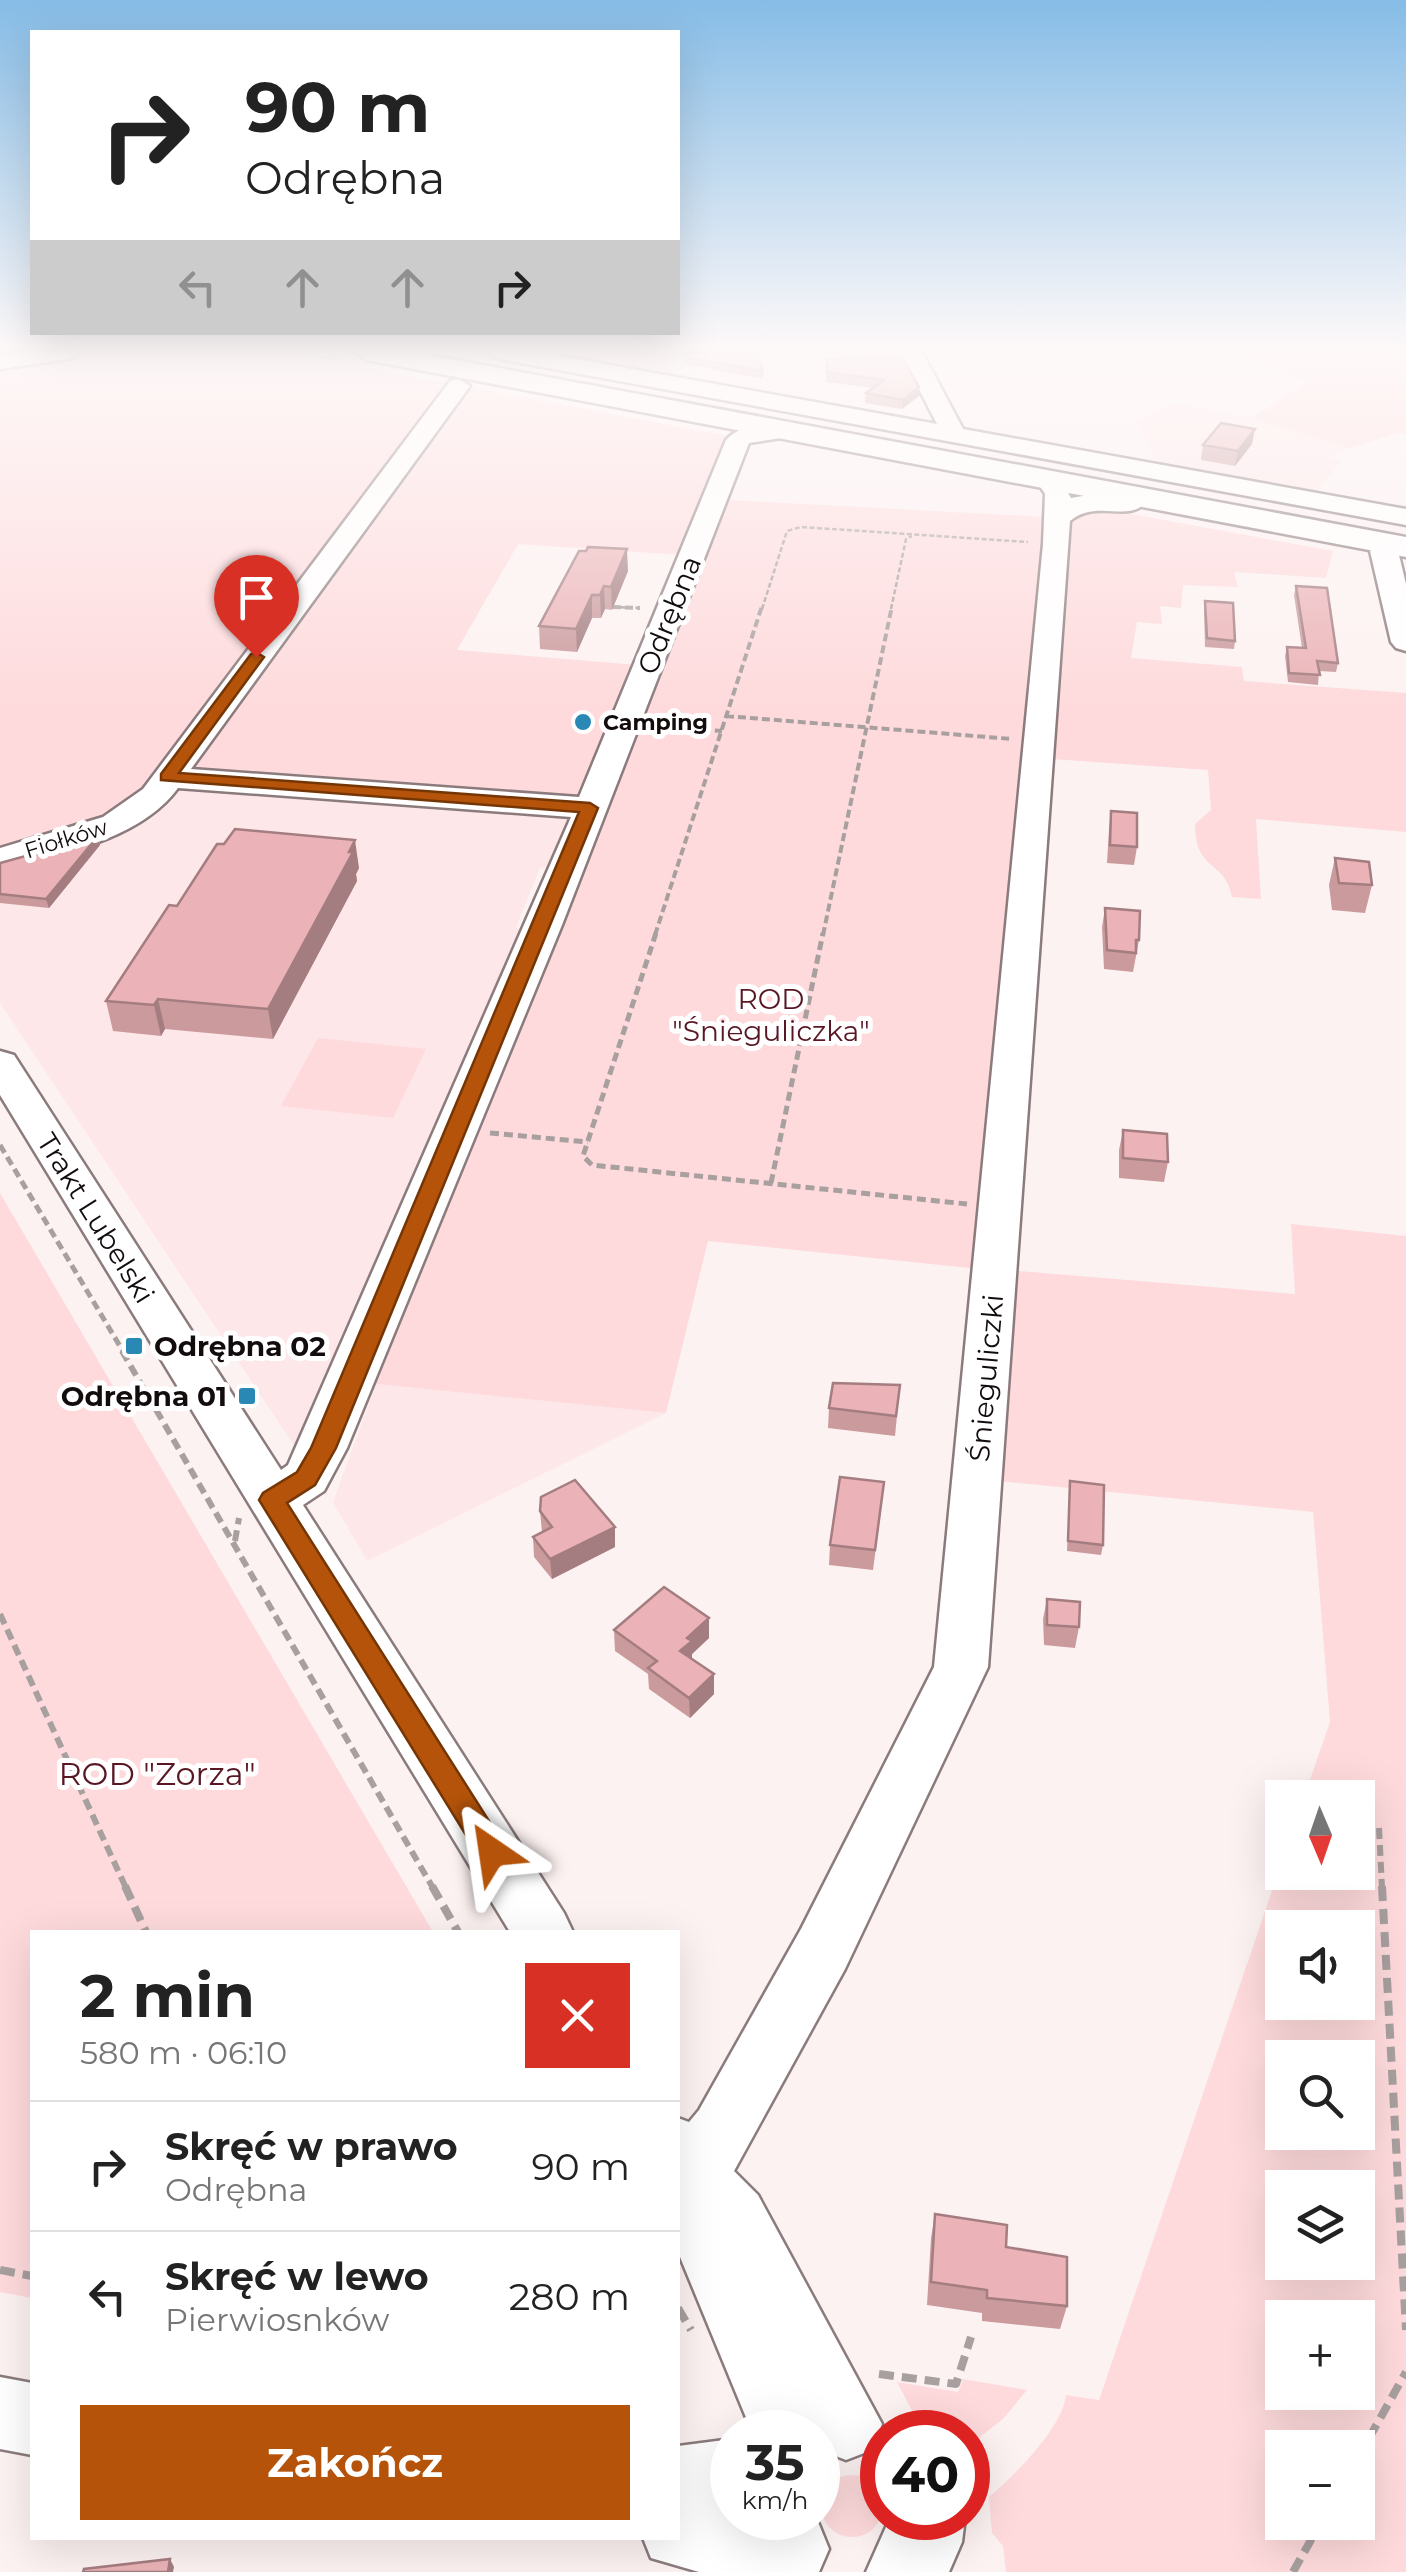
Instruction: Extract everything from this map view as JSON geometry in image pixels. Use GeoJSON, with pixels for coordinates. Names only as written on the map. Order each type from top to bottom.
{"type":"FeatureCollection","features":[{"type":"Feature","properties":{"kind":"main road"},"geometry":{"type":"LineString","coordinates":[[931,472],[1050,507],[1400,540]]}},
{"type":"Feature","properties":{"kind":"main road"},"geometry":{"type":"LineString","coordinates":[[1031,472],[1400,540]]}},
{"type":"Feature","properties":{"kind":"street","name":"Fiołków"},"geometry":{"type":"LineString","coordinates":[[0,859],[114,824],[155,796],[394,472]]}},
{"type":"Feature","properties":{"kind":"street","name":"Odrębna"},"geometry":{"type":"LineString","coordinates":[[272,1500],[306,1478],[324,1448],[725,472]]}},
{"type":"Feature","properties":{"kind":"street"},"geometry":{"type":"LineString","coordinates":[[1109,472],[1400,540]]}},
{"type":"Feature","properties":{"kind":"street"},"geometry":{"type":"LineString","coordinates":[[1050,507],[1085,500],[1131,504],[1400,540]]}},
{"type":"Feature","properties":{"kind":"street","name":"Śnieguliczki"},"geometry":{"type":"LineString","coordinates":[[686,2164],[708,2151],[722,2133],[823,1949],[961,1667],[1050,507]]}},
{"type":"Feature","properties":{"kind":"street"},"geometry":{"type":"LineString","coordinates":[[1400,540],[1406,642]]}},
{"type":"Feature","properties":{"kind":"street"},"geometry":{"type":"LineString","coordinates":[[167,777],[590,808]]}},
{"type":"Feature","properties":{"kind":"street","name":"Trakt Lubelski"},"geometry":{"type":"LineString","coordinates":[[0,1063],[541,1930]]}},
{"type":"Feature","properties":{"kind":"street"},"geometry":{"type":"LineString","coordinates":[[686,2164],[704,2234],[842,2419]]}},
{"type":"Feature","properties":{"kind":"street"},"geometry":{"type":"LineString","coordinates":[[0,2412],[30,2419]]}},
{"type":"Feature","properties":{"kind":"street"},"geometry":{"type":"LineString","coordinates":[[680,2483],[710,2479]]}},
{"type":"Feature","properties":{"kind":"street"},"geometry":{"type":"LineString","coordinates":[[680,2531],[794,2546]]}},
{"type":"Feature","properties":{"kind":"path"},"geometry":{"type":"LineString","coordinates":[[771,1184],[906,539],[1050,507]]}},
{"type":"Feature","properties":{"kind":"path"},"geometry":{"type":"LineString","coordinates":[[914,535],[800,527],[787,531],[583,1156],[592,1165],[978,1205]]}},
{"type":"Feature","properties":{"kind":"path"},"geometry":{"type":"LineString","coordinates":[[726,716],[1028,740]]}},
{"type":"Feature","properties":{"kind":"path"},"geometry":{"type":"LineString","coordinates":[[654,726],[722,731]]}},
{"type":"Feature","properties":{"kind":"path"},"geometry":{"type":"LineString","coordinates":[[482,1132],[588,1142]]}},
{"type":"Feature","properties":{"kind":"path"},"geometry":{"type":"LineString","coordinates":[[0,1145],[203,1487],[457,1930]]}},
{"type":"Feature","properties":{"kind":"path"},"geometry":{"type":"LineString","coordinates":[[0,1614],[145,1930]]}},
{"type":"Feature","properties":{"kind":"path"},"geometry":{"type":"LineString","coordinates":[[1379,1828],[1406,2330]]}},
{"type":"Feature","properties":{"kind":"path"},"geometry":{"type":"LineString","coordinates":[[0,2270],[30,2276]]}},
{"type":"Feature","properties":{"kind":"path"},"geometry":{"type":"LineString","coordinates":[[842,2419],[956,2384],[971,2337]]}},
{"type":"Feature","properties":{"kind":"path"},"geometry":{"type":"LineString","coordinates":[[1374,2430],[1406,2372]]}},
{"type":"Feature","properties":{"kind":"path"},"geometry":{"type":"LineString","coordinates":[[1293,2572],[1311,2540]]}},
{"type":"Feature","properties":{"kind":"shaded area"},"geometry":{"type":"Polygon","coordinates":[[[1201,472],[1332,472],[1314,495],[1201,472]]]}},
{"type":"Feature","properties":{"kind":"shaded area"},"geometry":{"type":"Polygon","coordinates":[[[176,782],[577,814],[556,865],[540,868],[516,927],[526,934],[314,1436],[293,1444],[0,1003],[0,866],[151,820],[176,782]]]}},
{"type":"Feature","properties":{"kind":"shaded area"},"geometry":{"type":"Polygon","coordinates":[[[376,1384],[666,1413],[367,1561],[333,1502],[376,1384]]]}},
{"type":"Feature","properties":{"kind":"green space"},"geometry":{"type":"Polygon","coordinates":[[[0,472],[715,472],[684,555],[518,544],[457,650],[638,665],[580,801],[164,769],[110,817],[0,853],[0,472]]]}},
{"type":"Feature","properties":{"kind":"green space","name":"ROD \"Śnieguliczka\""},"geometry":{"type":"Polygon","coordinates":[[[727,500],[1048,517],[1046,540],[1041,543],[1046,548],[979,1205],[979,1269],[708,1241],[666,1413],[376,1384],[727,500]]]}},
{"type":"Feature","properties":{"kind":"green space"},"geometry":{"type":"Polygon","coordinates":[[[1110,510],[1333,551],[1326,578],[1234,572],[1238,587],[1183,585],[1181,608],[1160,606],[1162,624],[1137,622],[1131,658],[1242,667],[1244,681],[1406,693],[1406,832],[1256,819],[1261,899],[1232,897],[1223,876],[1205,859],[1196,840],[1195,824],[1211,810],[1208,770],[1052,759],[1068,538],[1074,513],[1110,510]]]}},
{"type":"Feature","properties":{"kind":"green space"},"geometry":{"type":"Polygon","coordinates":[[[318,1038],[426,1049],[393,1118],[281,1106],[318,1038]]]}},
{"type":"Feature","properties":{"kind":"green space","name":"ROD \"Zorza\""},"geometry":{"type":"Polygon","coordinates":[[[0,1193],[432,1930],[30,1930],[30,2298],[0,2292],[0,1193]]]}},
{"type":"Feature","properties":{"kind":"green space"},"geometry":{"type":"Polygon","coordinates":[[[1291,1224],[1406,1236],[1406,2572],[1006,2572],[1003,2546],[992,2533],[990,2496],[1047,2436],[1066,2395],[1099,2400],[1265,1911],[1265,2020],[1375,2020],[1375,1910],[1265,1910],[1272,1890],[1375,1890],[1375,1780],[1310,1780],[1330,1722],[1313,1512],[999,1481],[1019,1271],[1295,1294],[1291,1224]]]}},
{"type":"Feature","properties":{"kind":"green space"},"geometry":{"type":"Polygon","coordinates":[[[963,2379],[1027,2390],[990,2429],[990,2410],[912,2410],[897,2382],[958,2392],[963,2379]]]}},
{"type":"Feature","properties":{"kind":"green space"},"geometry":{"type":"Polygon","coordinates":[[[860,2476],[860,2536],[852,2537],[840,2535],[840,2477],[860,2476]]]}},
{"type":"Feature","properties":{"kind":"building"},"geometry":{"type":"Polygon","coordinates":[[[588,547],[627,549],[611,587],[604,586],[600,595],[592,595],[576,629],[539,626],[579,551],[588,547]]]}},
{"type":"Feature","properties":{"kind":"building"},"geometry":{"type":"Polygon","coordinates":[[[1296,586],[1327,588],[1338,663],[1317,661],[1320,675],[1289,673],[1287,647],[1306,648],[1296,586]]]}},
{"type":"Feature","properties":{"kind":"building"},"geometry":{"type":"Polygon","coordinates":[[[1205,601],[1233,603],[1235,641],[1207,638],[1205,601]]]}},
{"type":"Feature","properties":{"kind":"building"},"geometry":{"type":"Polygon","coordinates":[[[1111,811],[1137,813],[1137,847],[1110,845],[1111,811]]]}},
{"type":"Feature","properties":{"kind":"building"},"geometry":{"type":"Polygon","coordinates":[[[235,829],[355,840],[349,852],[353,852],[268,1009],[158,999],[154,1005],[106,1001],[169,905],[177,906],[217,844],[224,844],[235,829]]]}},
{"type":"Feature","properties":{"kind":"building"},"geometry":{"type":"Polygon","coordinates":[[[98,836],[46,899],[0,894],[0,863],[98,836]]]}},
{"type":"Feature","properties":{"kind":"building"},"geometry":{"type":"Polygon","coordinates":[[[1335,858],[1369,862],[1372,885],[1339,883],[1335,858]]]}},
{"type":"Feature","properties":{"kind":"building"},"geometry":{"type":"Polygon","coordinates":[[[1105,908],[1140,911],[1136,953],[1107,950],[1105,908]]]}},
{"type":"Feature","properties":{"kind":"building"},"geometry":{"type":"Polygon","coordinates":[[[1123,1130],[1167,1134],[1168,1162],[1123,1158],[1123,1130]]]}},
{"type":"Feature","properties":{"kind":"building"},"geometry":{"type":"Polygon","coordinates":[[[833,1383],[900,1385],[896,1416],[829,1408],[833,1383]]]}},
{"type":"Feature","properties":{"kind":"building"},"geometry":{"type":"Polygon","coordinates":[[[840,1477],[884,1482],[875,1550],[830,1545],[840,1477]]]}},
{"type":"Feature","properties":{"kind":"building"},"geometry":{"type":"Polygon","coordinates":[[[575,1480],[615,1527],[550,1559],[533,1537],[552,1527],[540,1511],[541,1497],[575,1480]]]}},
{"type":"Feature","properties":{"kind":"building"},"geometry":{"type":"Polygon","coordinates":[[[1070,1481],[1104,1485],[1103,1545],[1068,1541],[1070,1481]]]}},
{"type":"Feature","properties":{"kind":"building"},"geometry":{"type":"Polygon","coordinates":[[[664,1587],[709,1618],[687,1638],[692,1641],[680,1651],[714,1674],[689,1698],[648,1668],[657,1661],[614,1630],[664,1587]]]}},
{"type":"Feature","properties":{"kind":"building"},"geometry":{"type":"Polygon","coordinates":[[[1047,1599],[1080,1602],[1079,1627],[1047,1625],[1047,1599]]]}},
{"type":"Feature","properties":{"kind":"building"},"geometry":{"type":"Polygon","coordinates":[[[935,2214],[1007,2225],[1006,2247],[1067,2257],[1067,2306],[987,2298],[987,2290],[931,2282],[935,2214]]]}},
{"type":"Feature","properties":{"kind":"building"},"geometry":{"type":"Polygon","coordinates":[[[170,2559],[168,2572],[83,2572],[84,2569],[170,2559]]]}},
{"type":"Feature","properties":{"kind":"place","name":"Camping"},"geometry":{"type":"Point","coordinates":[583,722]}},
{"type":"Feature","properties":{"kind":"place","name":"Odrębna 02"},"geometry":{"type":"Point","coordinates":[134,1346]}},
{"type":"Feature","properties":{"kind":"place","name":"Odrębna 01"},"geometry":{"type":"Point","coordinates":[247,1396]}},
{"type":"Feature","properties":{"kind":"route"},"geometry":{"type":"LineString","coordinates":[[256,657],[167,777],[590,808],[324,1448],[306,1478],[272,1500],[492,1852]]}}]}
